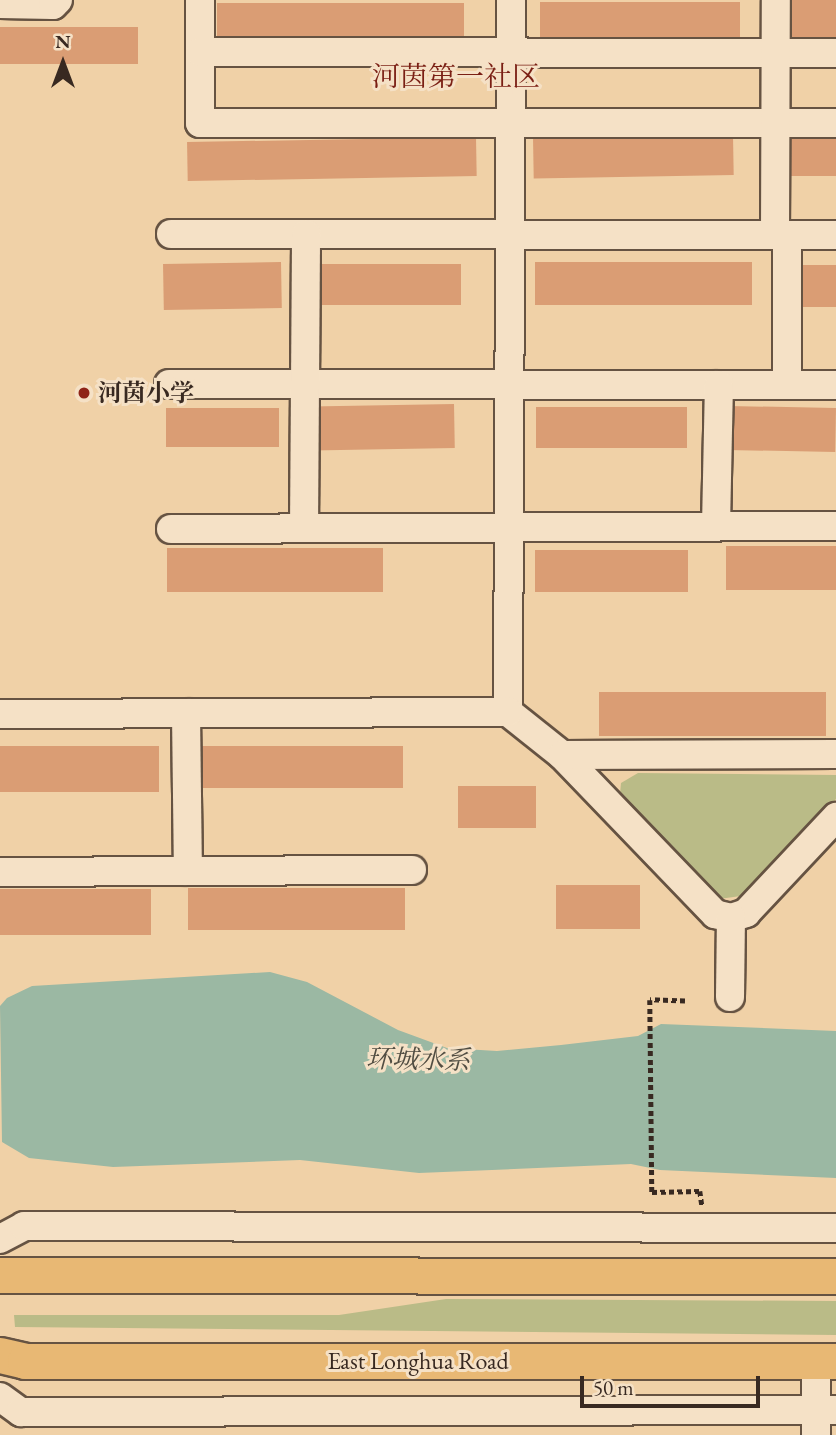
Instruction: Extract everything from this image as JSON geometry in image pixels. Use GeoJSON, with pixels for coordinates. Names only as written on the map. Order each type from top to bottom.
{"type":"FeatureCollection","features":[{"type":"Feature","properties":{"kind":"main road"},"geometry":{"type":"LineString","coordinates":[[0,1275],[836,1276]]}},
{"type":"Feature","properties":{"kind":"main road","name":"East Longhua Road"},"geometry":{"type":"LineString","coordinates":[[0,1356],[25,1361],[826,1361]]}},
{"type":"Feature","properties":{"kind":"street"},"geometry":{"type":"LineString","coordinates":[[0,5],[53,5],[58,0]]}},
{"type":"Feature","properties":{"kind":"street"},"geometry":{"type":"LineString","coordinates":[[200,0],[200,123],[836,123]]}},
{"type":"Feature","properties":{"kind":"street"},"geometry":{"type":"LineString","coordinates":[[508,712],[511,0]]}},
{"type":"Feature","properties":{"kind":"street"},"geometry":{"type":"LineString","coordinates":[[776,0],[775,123],[787,385]]}},
{"type":"Feature","properties":{"kind":"street"},"geometry":{"type":"LineString","coordinates":[[200,52],[836,53]]}},
{"type":"Feature","properties":{"kind":"street"},"geometry":{"type":"LineString","coordinates":[[171,234],[836,235]]}},
{"type":"Feature","properties":{"kind":"street"},"geometry":{"type":"LineString","coordinates":[[304,528],[306,234]]}},
{"type":"Feature","properties":{"kind":"street"},"geometry":{"type":"LineString","coordinates":[[169,384],[836,385]]}},
{"type":"Feature","properties":{"kind":"street"},"geometry":{"type":"LineString","coordinates":[[716,526],[719,385]]}},
{"type":"Feature","properties":{"kind":"street"},"geometry":{"type":"LineString","coordinates":[[171,529],[836,526]]}},
{"type":"Feature","properties":{"kind":"street"},"geometry":{"type":"LineString","coordinates":[[0,714],[508,712],[562,755],[715,914],[731,918],[746,913],[836,817]]}},
{"type":"Feature","properties":{"kind":"street"},"geometry":{"type":"LineString","coordinates":[[186,713],[188,870]]}},
{"type":"Feature","properties":{"kind":"street"},"geometry":{"type":"LineString","coordinates":[[562,755],[836,754]]}},
{"type":"Feature","properties":{"kind":"street"},"geometry":{"type":"LineString","coordinates":[[0,872],[412,870]]}},
{"type":"Feature","properties":{"kind":"street"},"geometry":{"type":"LineString","coordinates":[[730,997],[731,918]]}},
{"type":"Feature","properties":{"kind":"street"},"geometry":{"type":"LineString","coordinates":[[0,1239],[24,1226],[836,1228]]}},
{"type":"Feature","properties":{"kind":"street"},"geometry":{"type":"LineString","coordinates":[[0,1397],[21,1412],[343,1423],[823,1418],[826,1361]]}},
{"type":"Feature","properties":{"kind":"path"},"geometry":{"type":"LineString","coordinates":[[685,1001],[650,1000],[652,1192],[688,1192]]}},
{"type":"Feature","properties":{"kind":"green space"},"geometry":{"type":"Polygon","coordinates":[[[638,773],[836,775],[836,799],[748,895],[719,899],[620,794],[621,783],[638,773]]]}},
{"type":"Feature","properties":{"kind":"green space"},"geometry":{"type":"Polygon","coordinates":[[[446,1299],[836,1301],[836,1335],[15,1327],[14,1315],[339,1315],[446,1299]]]}},
{"type":"Feature","properties":{"kind":"water","name":"环城水系"},"geometry":{"type":"Polygon","coordinates":[[[270,972],[307,982],[398,1030],[447,1048],[497,1051],[561,1045],[638,1036],[661,1024],[836,1031],[836,1178],[660,1170],[631,1164],[419,1173],[300,1160],[113,1167],[29,1158],[2,1142],[0,1006],[7,998],[32,986],[270,972]]]}},
{"type":"Feature","properties":{"kind":"building"},"geometry":{"type":"Polygon","coordinates":[[[792,0],[836,0],[836,39],[792,39],[792,0]]]}},
{"type":"Feature","properties":{"kind":"building"},"geometry":{"type":"Polygon","coordinates":[[[540,2],[740,2],[740,42],[540,42],[540,2]]]}},
{"type":"Feature","properties":{"kind":"building"},"geometry":{"type":"Polygon","coordinates":[[[217,3],[464,3],[464,43],[217,43],[217,3]]]}},
{"type":"Feature","properties":{"kind":"building"},"geometry":{"type":"Polygon","coordinates":[[[0,27],[138,27],[138,64],[0,64],[0,27]]]}},
{"type":"Feature","properties":{"kind":"building"},"geometry":{"type":"Polygon","coordinates":[[[733,135],[734,175],[534,178],[533,138],[733,135]]]}},
{"type":"Feature","properties":{"kind":"building"},"geometry":{"type":"Polygon","coordinates":[[[476,137],[477,176],[188,181],[187,142],[476,137]]]}},
{"type":"Feature","properties":{"kind":"building"},"geometry":{"type":"Polygon","coordinates":[[[780,137],[836,137],[836,176],[780,176],[780,137]]]}},
{"type":"Feature","properties":{"kind":"building"},"geometry":{"type":"Polygon","coordinates":[[[281,262],[282,308],[164,310],[163,264],[281,262]]]}},
{"type":"Feature","properties":{"kind":"building"},"geometry":{"type":"Polygon","coordinates":[[[535,262],[752,262],[752,305],[535,305],[535,262]]]}},
{"type":"Feature","properties":{"kind":"building"},"geometry":{"type":"Polygon","coordinates":[[[318,264],[461,264],[461,305],[318,305],[318,264]]]}},
{"type":"Feature","properties":{"kind":"building"},"geometry":{"type":"Polygon","coordinates":[[[797,265],[836,265],[836,307],[797,307],[797,265]]]}},
{"type":"Feature","properties":{"kind":"building"},"geometry":{"type":"Polygon","coordinates":[[[454,404],[455,448],[312,450],[311,406],[454,404]]]}},
{"type":"Feature","properties":{"kind":"building"},"geometry":{"type":"Polygon","coordinates":[[[728,406],[836,408],[835,452],[727,450],[728,406]]]}},
{"type":"Feature","properties":{"kind":"building"},"geometry":{"type":"Polygon","coordinates":[[[536,407],[687,407],[687,448],[536,448],[536,407]]]}},
{"type":"Feature","properties":{"kind":"building"},"geometry":{"type":"Polygon","coordinates":[[[166,408],[279,408],[279,447],[166,447],[166,408]]]}},
{"type":"Feature","properties":{"kind":"building"},"geometry":{"type":"Polygon","coordinates":[[[726,546],[836,546],[836,590],[726,590],[726,546]]]}},
{"type":"Feature","properties":{"kind":"building"},"geometry":{"type":"Polygon","coordinates":[[[167,548],[383,548],[383,592],[167,592],[167,548]]]}},
{"type":"Feature","properties":{"kind":"building"},"geometry":{"type":"Polygon","coordinates":[[[535,550],[688,550],[688,592],[535,592],[535,550]]]}},
{"type":"Feature","properties":{"kind":"building"},"geometry":{"type":"Polygon","coordinates":[[[599,692],[826,692],[826,736],[599,736],[599,692]]]}},
{"type":"Feature","properties":{"kind":"building"},"geometry":{"type":"Polygon","coordinates":[[[0,746],[159,746],[159,792],[0,792],[0,746]]]}},
{"type":"Feature","properties":{"kind":"building"},"geometry":{"type":"Polygon","coordinates":[[[190,746],[403,746],[403,788],[190,788],[190,746]]]}},
{"type":"Feature","properties":{"kind":"building"},"geometry":{"type":"Polygon","coordinates":[[[458,786],[536,786],[536,828],[458,828],[458,786]]]}},
{"type":"Feature","properties":{"kind":"building"},"geometry":{"type":"Polygon","coordinates":[[[556,885],[640,885],[640,929],[556,929],[556,885]]]}},
{"type":"Feature","properties":{"kind":"building"},"geometry":{"type":"Polygon","coordinates":[[[188,888],[405,888],[405,930],[188,930],[188,888]]]}},
{"type":"Feature","properties":{"kind":"building"},"geometry":{"type":"Polygon","coordinates":[[[0,889],[151,889],[151,935],[0,935],[0,889]]]}},
{"type":"Feature","properties":{"kind":"place","name":"河茵小学"},"geometry":{"type":"Point","coordinates":[84,393]}},
{"type":"Feature","properties":{"kind":"district","name":"河茵第一社区"},"geometry":{"type":"Point","coordinates":[456,76]}}]}
